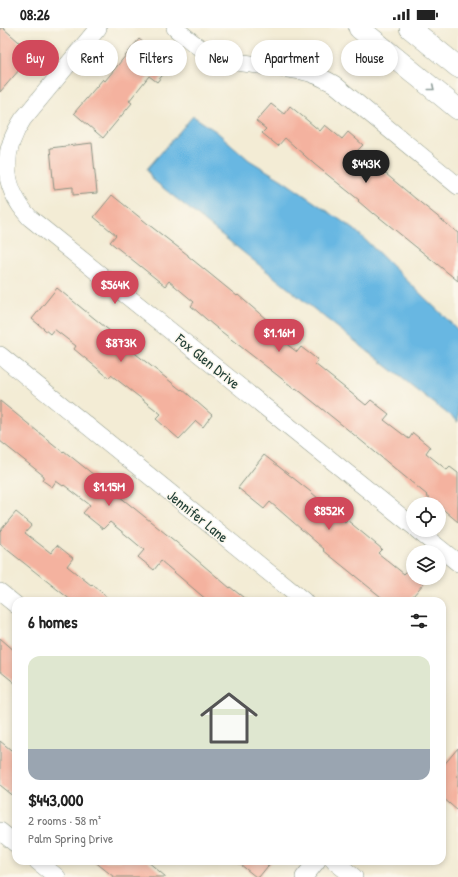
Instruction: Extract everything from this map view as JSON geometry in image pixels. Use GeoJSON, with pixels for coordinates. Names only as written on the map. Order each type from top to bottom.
{"type":"FeatureCollection","features":[{"type":"Feature","properties":{"kind":"street","name":"Fox Glen Drive"},"geometry":{"type":"LineString","coordinates":[[98,28],[23,119],[11,140],[8,152],[8,176],[11,188],[22,209],[30,218],[406,520]]}},
{"type":"Feature","properties":{"kind":"street"},"geometry":{"type":"LineString","coordinates":[[175,28],[204,51],[218,58],[229,61],[313,73],[324,78],[334,84],[458,186]]}},
{"type":"Feature","properties":{"kind":"street"},"geometry":{"type":"LineString","coordinates":[[359,28],[458,109]]}},
{"type":"Feature","properties":{"kind":"street"},"geometry":{"type":"LineString","coordinates":[[410,28],[458,67]]}},
{"type":"Feature","properties":{"kind":"street","name":"Jennifer Lane"},"geometry":{"type":"LineString","coordinates":[[0,355],[299,597]]}},
{"type":"Feature","properties":{"kind":"street"},"geometry":{"type":"LineString","coordinates":[[426,537],[458,563]]}},
{"type":"Feature","properties":{"kind":"street"},"geometry":{"type":"LineString","coordinates":[[0,592],[12,602]]}},
{"type":"Feature","properties":{"kind":"street"},"geometry":{"type":"LineString","coordinates":[[0,831],[12,841]]}},
{"type":"Feature","properties":{"kind":"street"},"geometry":{"type":"LineString","coordinates":[[42,865],[57,877]]}},
{"type":"Feature","properties":{"kind":"street"},"geometry":{"type":"LineString","coordinates":[[304,877],[314,865]]}},
{"type":"Feature","properties":{"kind":"street"},"geometry":{"type":"LineString","coordinates":[[339,865],[354,877]]}},
{"type":"Feature","properties":{"kind":"water"},"geometry":{"type":"Polygon","coordinates":[[[193,116],[217,132],[249,160],[282,180],[355,230],[458,330],[458,422],[152,179],[147,169],[193,116]]]}},
{"type":"Feature","properties":{"kind":"building"},"geometry":{"type":"Polygon","coordinates":[[[0,28],[3,28],[17,40],[12,40],[12,76],[14,76],[0,92],[0,28]]]}},
{"type":"Feature","properties":{"kind":"building"},"geometry":{"type":"Polygon","coordinates":[[[126,55],[126,76],[149,76],[129,101],[132,103],[103,138],[74,113],[103,79],[105,81],[109,76],[118,76],[118,65],[126,55]]]}},
{"type":"Feature","properties":{"kind":"building"},"geometry":{"type":"Polygon","coordinates":[[[149,76],[162,76],[157,82],[149,76]]]}},
{"type":"Feature","properties":{"kind":"building"},"geometry":{"type":"Polygon","coordinates":[[[271,104],[284,114],[290,106],[320,131],[325,125],[342,139],[348,132],[363,145],[357,151],[458,233],[458,281],[374,213],[373,214],[358,201],[359,200],[314,164],[285,138],[278,146],[262,133],[266,129],[256,121],[271,104]]]}},
{"type":"Feature","properties":{"kind":"building"},"geometry":{"type":"Polygon","coordinates":[[[92,143],[97,193],[73,195],[73,187],[54,189],[50,148],[92,143]]]}},
{"type":"Feature","properties":{"kind":"building"},"geometry":{"type":"Polygon","coordinates":[[[112,195],[237,296],[238,295],[273,325],[268,330],[297,352],[301,347],[318,360],[315,364],[366,405],[371,400],[389,414],[384,420],[409,439],[413,433],[430,447],[426,453],[447,470],[450,467],[458,473],[458,522],[446,512],[446,497],[427,497],[427,495],[296,388],[295,389],[213,325],[191,306],[194,302],[169,281],[165,286],[110,242],[116,235],[94,217],[112,195]]]}},
{"type":"Feature","properties":{"kind":"building"},"geometry":{"type":"Polygon","coordinates":[[[57,288],[212,415],[203,427],[196,421],[179,439],[156,419],[161,414],[111,375],[109,378],[74,349],[76,346],[54,329],[50,334],[32,319],[57,288]]]}},
{"type":"Feature","properties":{"kind":"building"},"geometry":{"type":"Polygon","coordinates":[[[0,401],[94,475],[243,597],[203,597],[161,561],[154,570],[138,557],[144,550],[110,522],[103,529],[83,513],[90,505],[64,485],[63,486],[56,481],[52,487],[42,480],[44,476],[0,441],[0,401]]]}},
{"type":"Feature","properties":{"kind":"building"},"geometry":{"type":"Polygon","coordinates":[[[264,455],[311,492],[345,522],[347,520],[382,549],[378,553],[404,574],[406,572],[406,585],[422,585],[412,597],[381,597],[323,550],[324,549],[270,502],[264,509],[238,488],[264,455]]]}},
{"type":"Feature","properties":{"kind":"building"},"geometry":{"type":"Polygon","coordinates":[[[16,512],[32,525],[25,533],[51,553],[57,545],[73,558],[67,566],[91,585],[92,584],[107,597],[67,597],[0,544],[0,531],[16,512]]]}},
{"type":"Feature","properties":{"kind":"building"},"geometry":{"type":"Polygon","coordinates":[[[0,638],[12,648],[12,681],[0,671],[0,638]]]}},
{"type":"Feature","properties":{"kind":"building"},"geometry":{"type":"Polygon","coordinates":[[[0,741],[12,751],[12,795],[0,785],[0,741]]]}},
{"type":"Feature","properties":{"kind":"building"},"geometry":{"type":"Polygon","coordinates":[[[458,748],[458,811],[446,800],[446,762],[458,748]]]}},
{"type":"Feature","properties":{"kind":"building"},"geometry":{"type":"Polygon","coordinates":[[[99,865],[152,865],[166,877],[114,877],[99,865]]]}},
{"type":"Feature","properties":{"kind":"building"},"geometry":{"type":"Polygon","coordinates":[[[241,865],[269,865],[259,877],[256,877],[241,865]]]}}]}
